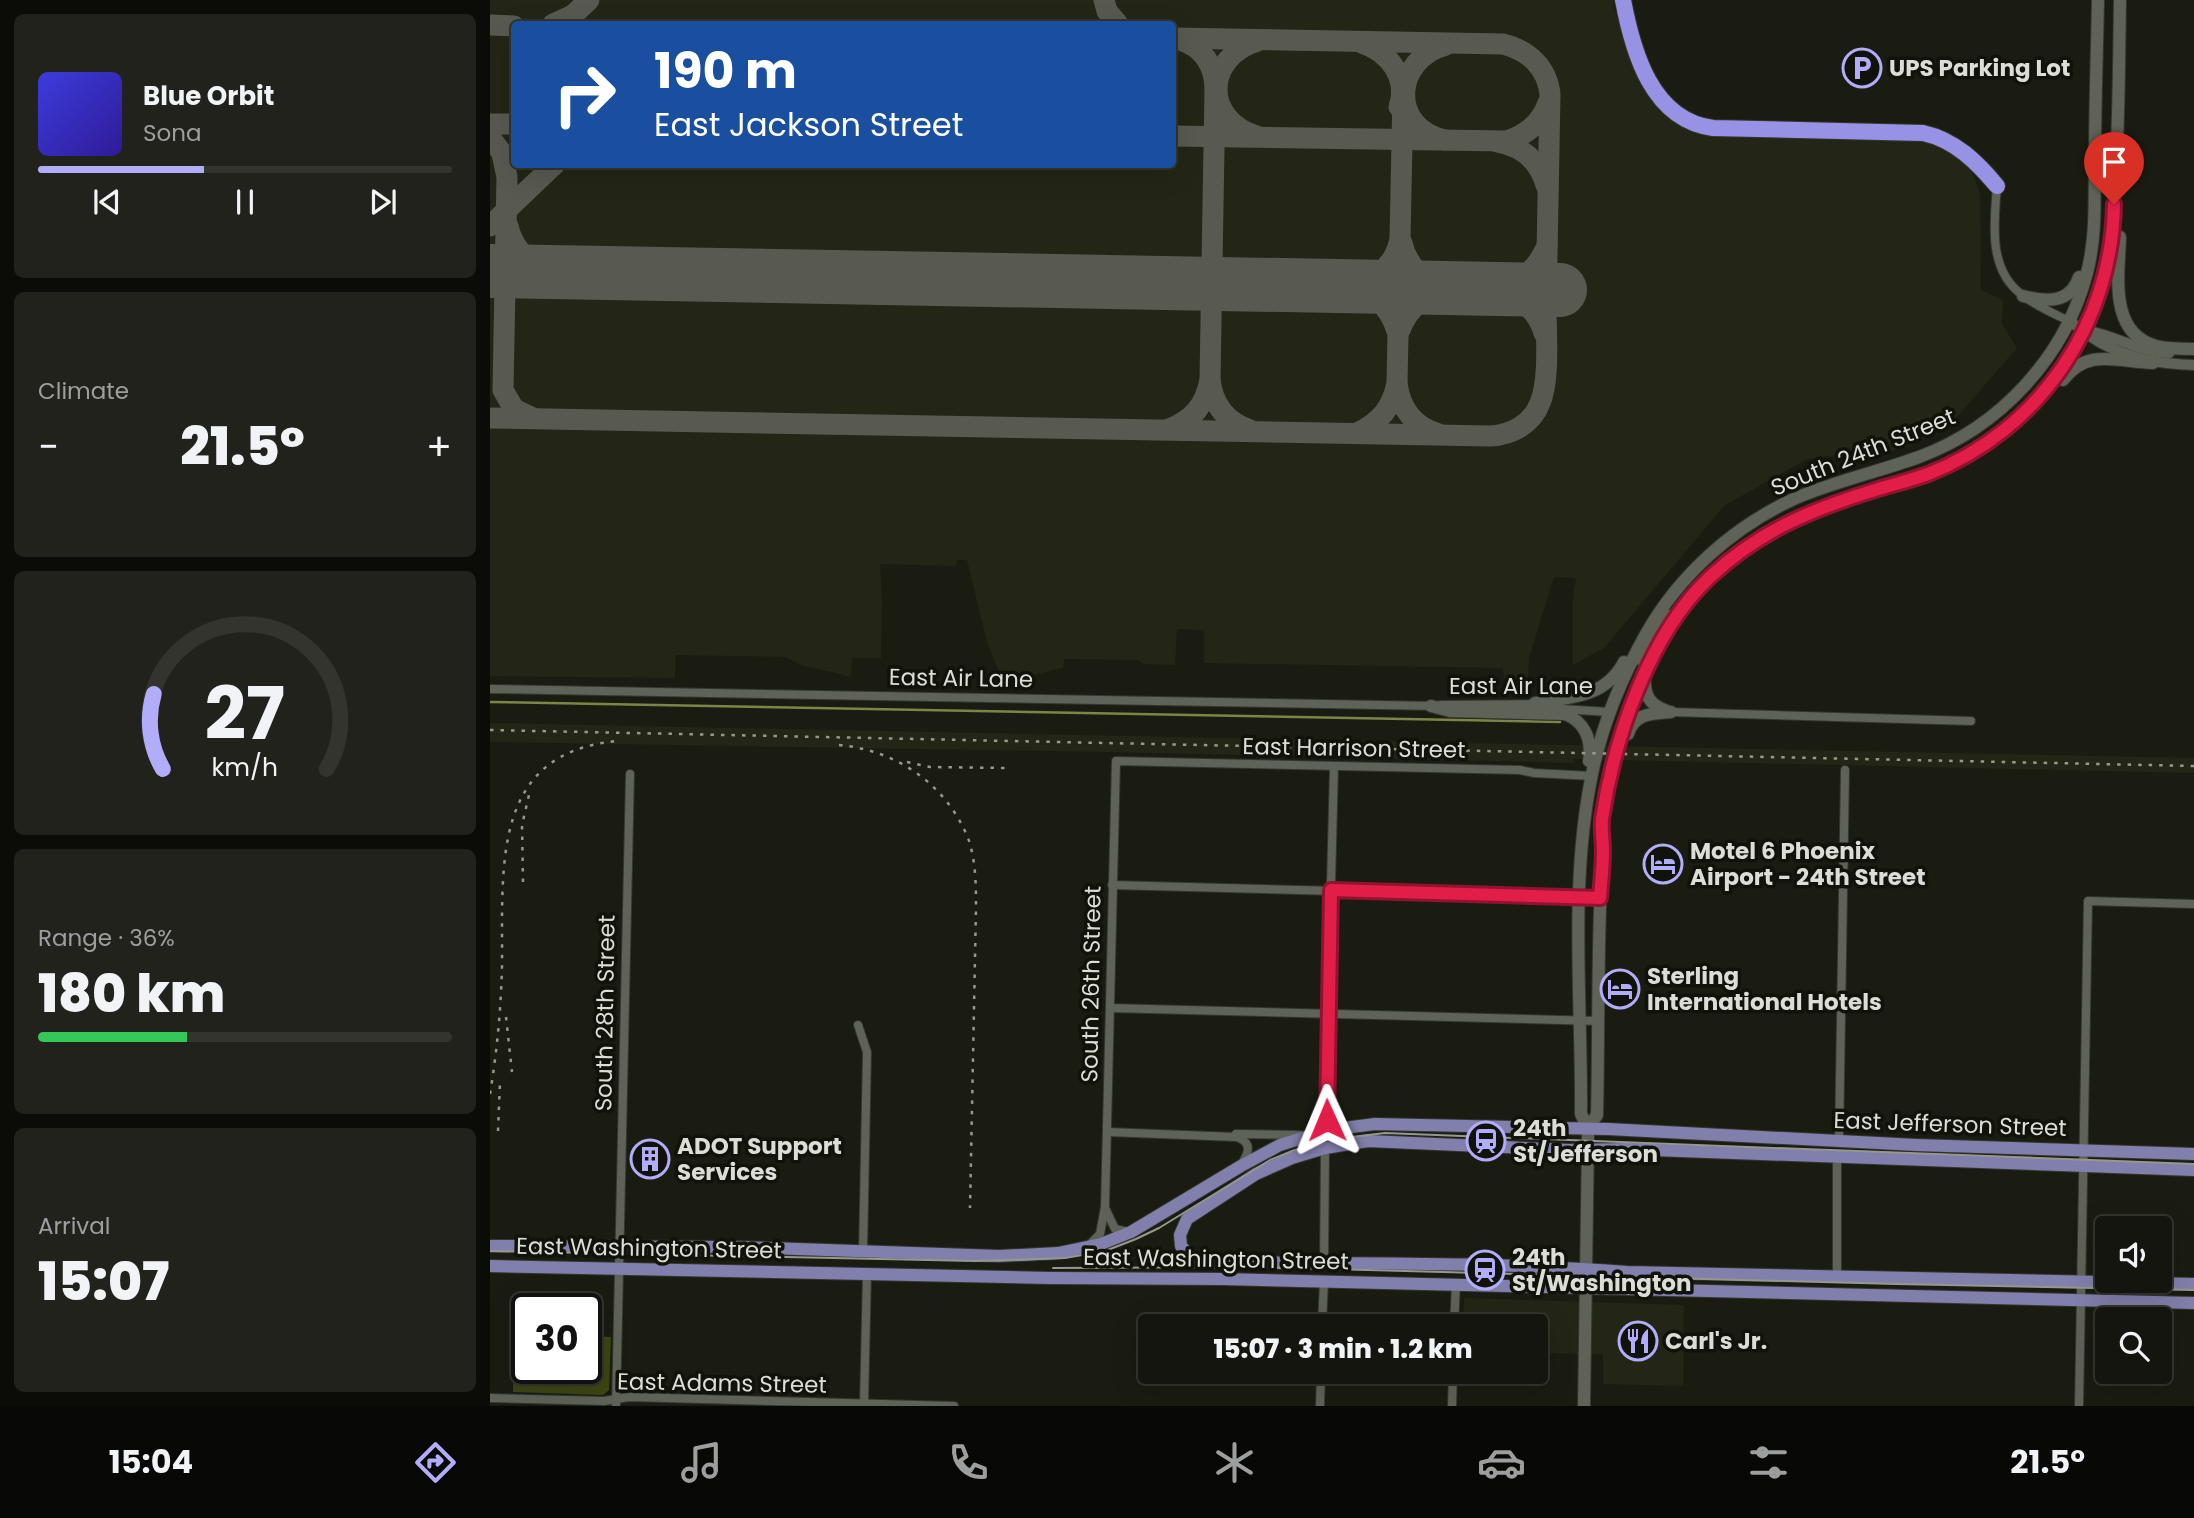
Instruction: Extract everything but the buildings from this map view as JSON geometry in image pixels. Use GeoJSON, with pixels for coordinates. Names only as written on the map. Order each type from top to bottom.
{"type":"FeatureCollection","features":[{"type":"Feature","properties":{"kind":"highway"},"geometry":{"type":"LineString","coordinates":[[1623,0],[1634,41],[1653,89],[1668,108],[1688,121],[1720,128],[1923,133],[1938,136],[1960,149],[1984,170],[1997,186]]}},
{"type":"Feature","properties":{"kind":"main road","name":"South 24th Street"},"geometry":{"type":"LineString","coordinates":[[1584,1406],[1588,1128],[1581,1114],[1579,898],[1589,776],[1611,710],[1647,633],[1686,578],[1738,532],[1796,498],[1917,458],[1962,438],[2021,391],[2053,349],[2083,289],[2094,237],[2098,0]]}},
{"type":"Feature","properties":{"kind":"main road","name":"South 24th Street"},"geometry":{"type":"LineString","coordinates":[[1588,1128],[1597,1115],[1602,821],[1620,737],[1645,675],[1676,619],[1703,584],[1752,542],[1784,523],[1817,509],[1926,475],[1972,452],[2011,425],[2053,381],[2072,354],[2099,296],[2110,257],[2117,158],[2120,0]]}},
{"type":"Feature","properties":{"kind":"main road"},"geometry":{"type":"LineString","coordinates":[[2117,158],[2121,187],[2118,284],[2122,313],[2131,329],[2148,343],[2194,351]]}},
{"type":"Feature","properties":{"kind":"main road"},"geometry":{"type":"LineString","coordinates":[[2023,296],[2041,301],[2054,300],[2070,293],[2077,284],[2087,245],[2095,159]]}},
{"type":"Feature","properties":{"kind":"main road"},"geometry":{"type":"LineString","coordinates":[[2011,425],[2031,416],[2069,371],[2085,361],[2100,358],[2153,363]]}},
{"type":"Feature","properties":{"kind":"main road"},"geometry":{"type":"LineString","coordinates":[[1535,704],[1585,695],[1609,683],[1618,674],[1661,599],[1686,578]]}},
{"type":"Feature","properties":{"kind":"main road"},"geometry":{"type":"LineString","coordinates":[[1602,821],[1600,812],[1603,779],[1615,729],[1611,710],[1622,701],[1650,645],[1674,609],[1685,596],[1703,584]]}},
{"type":"Feature","properties":{"kind":"main road"},"geometry":{"type":"LineString","coordinates":[[1645,675],[1648,699],[1656,706],[1671,712]]}},
{"type":"Feature","properties":{"kind":"main road"},"geometry":{"type":"LineString","coordinates":[[1431,706],[1450,711],[1548,712],[1571,717],[1581,726],[1590,744],[1589,776]]}},
{"type":"Feature","properties":{"kind":"main road"},"geometry":{"type":"LineString","coordinates":[[1603,850],[1618,769],[1632,722],[1641,716],[1671,712]]}},
{"type":"Feature","properties":{"kind":"main road","name":"East Jefferson Street"},"geometry":{"type":"LineString","coordinates":[[999,1256],[1041,1255],[1087,1247],[1131,1232],[1280,1145],[1328,1130],[1356,1125],[1396,1123],[1588,1128],[2194,1154]]}},
{"type":"Feature","properties":{"kind":"main road","name":"East Jefferson Street"},"geometry":{"type":"LineString","coordinates":[[1705,1134],[1798,1156]]}},
{"type":"Feature","properties":{"kind":"main road","name":"East Jefferson Street"},"geometry":{"type":"LineString","coordinates":[[1180,1241],[1181,1229],[1187,1219],[1256,1174],[1292,1158],[1325,1148],[1368,1141],[2194,1170]]}},
{"type":"Feature","properties":{"kind":"main road","name":"East Jefferson Street"},"geometry":{"type":"LineString","coordinates":[[1131,1232],[1146,1230],[1186,1206],[1227,1192]]}},
{"type":"Feature","properties":{"kind":"main road","name":"East Washington Street"},"geometry":{"type":"LineString","coordinates":[[1180,1241],[1188,1255],[1199,1261],[1427,1262],[1627,1272],[2194,1284]]}},
{"type":"Feature","properties":{"kind":"main road","name":"East Washington Street"},"geometry":{"type":"LineString","coordinates":[[490,1246],[999,1256]]}},
{"type":"Feature","properties":{"kind":"main road"},"geometry":{"type":"LineString","coordinates":[[1134,1277],[1160,1272],[1237,1271],[1269,1262]]}},
{"type":"Feature","properties":{"kind":"main road","name":"East Washington Street"},"geometry":{"type":"LineString","coordinates":[[490,1266],[1324,1281],[2194,1303]]}},
{"type":"Feature","properties":{"kind":"main road","name":"East Washington Street"},"geometry":{"type":"LineString","coordinates":[[1858,1277],[1941,1297]]}},
{"type":"Feature","properties":{"kind":"street"},"geometry":{"type":"LineString","coordinates":[[1997,186],[1997,259],[2008,280],[2023,296],[2085,330],[2106,345],[2153,363],[2194,365]]}},
{"type":"Feature","properties":{"kind":"street"},"geometry":{"type":"LineString","coordinates":[[2085,330],[2102,333],[2146,351],[2194,351]]}},
{"type":"Feature","properties":{"kind":"street","name":"East Air Lane"},"geometry":{"type":"LineString","coordinates":[[490,689],[1611,710]]}},
{"type":"Feature","properties":{"kind":"street","name":"East Air Lane"},"geometry":{"type":"LineString","coordinates":[[1431,706],[1587,704],[1611,710]]}},
{"type":"Feature","properties":{"kind":"street"},"geometry":{"type":"LineString","coordinates":[[1671,712],[1971,721]]}},
{"type":"Feature","properties":{"kind":"street","name":"East Harrison Street"},"geometry":{"type":"LineString","coordinates":[[1116,761],[1520,770],[1589,776]]}},
{"type":"Feature","properties":{"kind":"street","name":"South 26th Street"},"geometry":{"type":"LineString","coordinates":[[1087,1247],[1100,1234],[1105,1207],[1116,761]]}},
{"type":"Feature","properties":{"kind":"street"},"geometry":{"type":"LineString","coordinates":[[1328,1130],[1334,767]]}},
{"type":"Feature","properties":{"kind":"street"},"geometry":{"type":"LineString","coordinates":[[1839,1140],[1845,769]]}},
{"type":"Feature","properties":{"kind":"street","name":"South 28th Street"},"geometry":{"type":"LineString","coordinates":[[616,1402],[630,774]]}},
{"type":"Feature","properties":{"kind":"street"},"geometry":{"type":"LineString","coordinates":[[1112,885],[1600,898]]}},
{"type":"Feature","properties":{"kind":"street"},"geometry":{"type":"LineString","coordinates":[[2079,1406],[2088,901],[2194,904]]}},
{"type":"Feature","properties":{"kind":"street"},"geometry":{"type":"LineString","coordinates":[[1110,1007],[1599,1021]]}},
{"type":"Feature","properties":{"kind":"street"},"geometry":{"type":"LineString","coordinates":[[858,1025],[867,1052],[863,1252]]}},
{"type":"Feature","properties":{"kind":"street","name":"East Jefferson Street"},"geometry":{"type":"LineString","coordinates":[[1108,1132],[1306,1136]]}},
{"type":"Feature","properties":{"kind":"street"},"geometry":{"type":"LineString","coordinates":[[1226,1135],[1241,1138],[1247,1144],[1248,1153],[1241,1166]]}},
{"type":"Feature","properties":{"kind":"street"},"geometry":{"type":"LineString","coordinates":[[1324,1263],[1325,1148]]}},
{"type":"Feature","properties":{"kind":"street"},"geometry":{"type":"LineString","coordinates":[[1836,1276],[1838,1157]]}},
{"type":"Feature","properties":{"kind":"street"},"geometry":{"type":"LineString","coordinates":[[1105,1207],[1115,1229],[1131,1232]]}},
{"type":"Feature","properties":{"kind":"street"},"geometry":{"type":"LineString","coordinates":[[864,1404],[867,1273]]}},
{"type":"Feature","properties":{"kind":"street"},"geometry":{"type":"LineString","coordinates":[[1323,1314],[1324,1281]]}},
{"type":"Feature","properties":{"kind":"street"},"geometry":{"type":"LineString","coordinates":[[1455,1314],[1456,1284]]}},
{"type":"Feature","properties":{"kind":"street"},"geometry":{"type":"LineString","coordinates":[[1320,1406],[1321,1384]]}},
{"type":"Feature","properties":{"kind":"street"},"geometry":{"type":"LineString","coordinates":[[1452,1406],[1453,1384]]}},
{"type":"Feature","properties":{"kind":"street","name":"East Adams Street"},"geometry":{"type":"LineString","coordinates":[[490,1398],[954,1406]]}},
{"type":"Feature","properties":{"kind":"shaded area"},"geometry":{"type":"Polygon","coordinates":[[[490,0],[1613,0],[1614,9],[1646,89],[1660,109],[1691,130],[1720,136],[1914,139],[1939,144],[1964,161],[1980,193],[1981,290],[2003,300],[2002,324],[2017,348],[1949,426],[1910,446],[1862,459],[1828,456],[1807,459],[1724,506],[1604,648],[1573,665],[1573,599],[1576,578],[1554,577],[1529,658],[1528,680],[1504,679],[1503,668],[1204,663],[1204,630],[1177,629],[1175,665],[1143,664],[1138,660],[1064,659],[1063,668],[1029,676],[1000,675],[987,642],[967,560],[957,560],[956,566],[880,564],[881,658],[852,658],[851,677],[798,664],[786,657],[675,655],[675,678],[490,676],[490,0]]]}},
{"type":"Feature","properties":{"kind":"shaded area"},"geometry":{"type":"Polygon","coordinates":[[[490,723],[2194,758],[2194,773],[1574,759],[1574,763],[490,742],[490,723]]]}},
{"type":"Feature","properties":{"kind":"shaded area"},"geometry":{"type":"Polygon","coordinates":[[[1464,1298],[1684,1305],[1683,1386],[1603,1384],[1603,1354],[1548,1353],[1548,1314],[1463,1314],[1464,1298]]]}},
{"type":"Feature","properties":{"kind":"green space"},"geometry":{"type":"Polygon","coordinates":[[[602,1337],[611,1337],[609,1390],[603,1395],[513,1392],[513,1384],[602,1384],[602,1337]]]}},
{"type":"Feature","properties":{"kind":"waterway"},"geometry":{"type":"LineString","coordinates":[[490,702],[1560,722]]}},
{"type":"Feature","properties":{"kind":"taxiway"},"geometry":{"type":"LineString","coordinates":[[560,21],[573,15],[589,0]]}},
{"type":"Feature","properties":{"kind":"taxiway"},"geometry":{"type":"LineString","coordinates":[[1104,0],[1107,11],[1115,21]]}},
{"type":"Feature","properties":{"kind":"taxiway"},"geometry":{"type":"LineString","coordinates":[[490,25],[511,26]]}},
{"type":"Feature","properties":{"kind":"taxiway"},"geometry":{"type":"LineString","coordinates":[[490,418],[1490,436],[1513,431],[1532,417],[1543,393],[1547,356],[1550,94],[1545,76],[1535,61],[1503,44],[1176,38]]}},
{"type":"Feature","properties":{"kind":"taxiway"},"geometry":{"type":"LineString","coordinates":[[1180,40],[1195,47],[1206,58],[1213,73],[1215,89]]}},
{"type":"Feature","properties":{"kind":"taxiway"},"geometry":{"type":"LineString","coordinates":[[1257,136],[1239,128],[1227,117],[1219,103],[1217,89],[1227,60],[1240,49],[1258,41]]}},
{"type":"Feature","properties":{"kind":"taxiway"},"geometry":{"type":"LineString","coordinates":[[1362,43],[1381,53],[1399,76],[1399,107]]}},
{"type":"Feature","properties":{"kind":"taxiway"},"geometry":{"type":"LineString","coordinates":[[1445,140],[1427,133],[1414,122],[1407,108],[1405,93],[1408,78],[1416,64],[1428,53],[1446,45]]}},
{"type":"Feature","properties":{"kind":"taxiway"},"geometry":{"type":"LineString","coordinates":[[1215,90],[1210,380],[1214,397],[1222,411],[1234,422],[1250,430]]}},
{"type":"Feature","properties":{"kind":"taxiway"},"geometry":{"type":"LineString","coordinates":[[1403,93],[1397,383],[1401,401],[1410,415],[1422,427],[1439,434]]}},
{"type":"Feature","properties":{"kind":"taxiway"},"geometry":{"type":"LineString","coordinates":[[1176,136],[1506,141],[1532,127],[1548,103]]}},
{"type":"Feature","properties":{"kind":"taxiway"},"geometry":{"type":"LineString","coordinates":[[490,124],[511,124]]}},
{"type":"Feature","properties":{"kind":"taxiway"},"geometry":{"type":"LineString","coordinates":[[490,137],[502,153],[507,177],[503,390],[514,409],[531,417]]}},
{"type":"Feature","properties":{"kind":"taxiway"},"geometry":{"type":"LineString","coordinates":[[1497,142],[1514,147],[1528,156],[1539,169],[1546,185]]}},
{"type":"Feature","properties":{"kind":"taxiway"},"geometry":{"type":"LineString","coordinates":[[490,226],[551,168]]}},
{"type":"Feature","properties":{"kind":"taxiway"},"geometry":{"type":"LineString","coordinates":[[508,226],[515,244],[528,258],[544,267],[563,272]]}},
{"type":"Feature","properties":{"kind":"taxiway"},"geometry":{"type":"LineString","coordinates":[[1343,286],[1362,282],[1378,274],[1391,261],[1399,243]]}},
{"type":"Feature","properties":{"kind":"taxiway"},"geometry":{"type":"LineString","coordinates":[[1402,243],[1409,260],[1420,273],[1434,283],[1452,288]]}},
{"type":"Feature","properties":{"kind":"taxiway"},"geometry":{"type":"LineString","coordinates":[[1489,288],[1509,284],[1524,276],[1537,264],[1547,246]]}},
{"type":"Feature","properties":{"kind":"taxiway"},"geometry":{"type":"LineString","coordinates":[[1345,287],[1378,301],[1389,313],[1397,331]]}},
{"type":"Feature","properties":{"kind":"taxiway"},"geometry":{"type":"LineString","coordinates":[[1400,330],[1408,314],[1420,302],[1435,293],[1452,288]]}},
{"type":"Feature","properties":{"kind":"taxiway"},"geometry":{"type":"LineString","coordinates":[[1487,289],[1523,302],[1536,315],[1544,333]]}},
{"type":"Feature","properties":{"kind":"taxiway"},"geometry":{"type":"LineString","coordinates":[[1169,429],[1185,421],[1197,410],[1205,397],[1210,380]]}},
{"type":"Feature","properties":{"kind":"taxiway"},"geometry":{"type":"LineString","coordinates":[[1357,433],[1384,413],[1392,400],[1397,383]]}},
{"type":"Feature","properties":{"kind":"runway"},"geometry":{"type":"LineString","coordinates":[[490,271],[1560,290]]}},
{"type":"Feature","properties":{"kind":"tram line"},"geometry":{"type":"LineString","coordinates":[[490,1251],[975,1261],[1065,1258],[1105,1251],[1136,1239],[1159,1228],[1270,1160],[1292,1151],[1326,1140],[1385,1133],[2194,1164]]}},
{"type":"Feature","properties":{"kind":"tram line"},"geometry":{"type":"LineString","coordinates":[[1053,1268],[1255,1267],[2194,1290]]}},
{"type":"Feature","properties":{"kind":"railway"},"geometry":{"type":"LineString","coordinates":[[490,730],[2194,766]]}},
{"type":"Feature","properties":{"kind":"railway"},"geometry":{"type":"LineString","coordinates":[[490,1094],[501,998],[505,854],[512,821],[525,791],[546,767],[576,750],[617,741]]}},
{"type":"Feature","properties":{"kind":"railway"},"geometry":{"type":"LineString","coordinates":[[839,745],[880,754],[917,773],[947,801],[971,846],[976,908],[970,1208]]}},
{"type":"Feature","properties":{"kind":"railway"},"geometry":{"type":"LineString","coordinates":[[907,762],[930,767],[1009,768]]}},
{"type":"Feature","properties":{"kind":"railway"},"geometry":{"type":"LineString","coordinates":[[523,882],[522,825],[529,795]]}},
{"type":"Feature","properties":{"kind":"railway"},"geometry":{"type":"LineString","coordinates":[[506,1017],[512,1072]]}},
{"type":"Feature","properties":{"kind":"railway"},"geometry":{"type":"LineString","coordinates":[[498,1131],[500,1082]]}},
{"type":"Feature","properties":{"kind":"place","name":"UPS Parking Lot"},"geometry":{"type":"Point","coordinates":[1862,68]}},
{"type":"Feature","properties":{"kind":"place","name":"Motel 6 Phoenix Airport - 24th Street"},"geometry":{"type":"Point","coordinates":[1663,864]}},
{"type":"Feature","properties":{"kind":"place","name":"Sterling International Hotels"},"geometry":{"type":"Point","coordinates":[1620,989]}},
{"type":"Feature","properties":{"kind":"place","name":"24th St/Jefferson"},"geometry":{"type":"Point","coordinates":[1486,1141]}},
{"type":"Feature","properties":{"kind":"place","name":"ADOT Support Services"},"geometry":{"type":"Point","coordinates":[650,1159]}},
{"type":"Feature","properties":{"kind":"place","name":"24th St/Washington"},"geometry":{"type":"Point","coordinates":[1485,1270]}},
{"type":"Feature","properties":{"kind":"place","name":"Carl's Jr."},"geometry":{"type":"Point","coordinates":[1638,1341]}},
{"type":"Feature","properties":{"kind":"route"},"geometry":{"type":"LineString","coordinates":[[1327,1120],[1331,890],[1600,898],[1602,821],[1620,737],[1652,659],[1688,602],[1711,576],[1752,542],[1784,523],[1817,509],[1944,467],[1981,446],[2022,415],[2064,368],[2092,316],[2105,280],[2111,250],[2114,204]]}}]}
